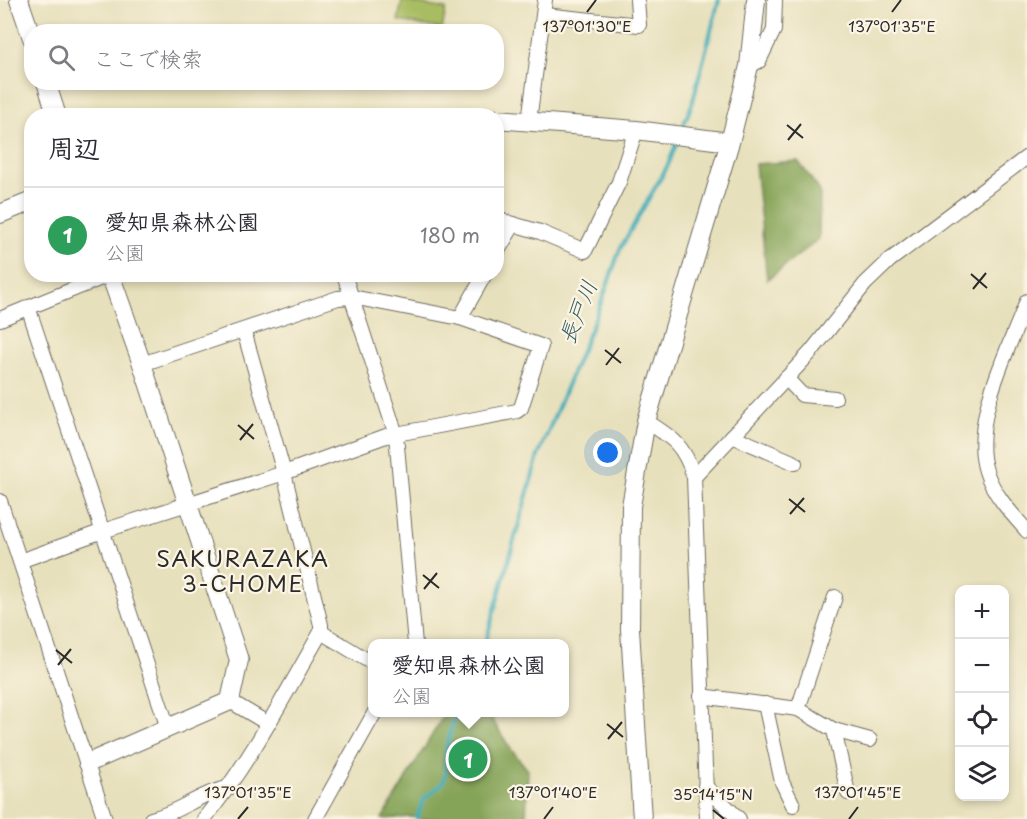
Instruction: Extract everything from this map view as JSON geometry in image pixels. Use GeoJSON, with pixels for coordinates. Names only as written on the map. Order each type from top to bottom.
{"type":"FeatureCollection","features":[{"type":"Feature","properties":{"kind":"street"},"geometry":{"type":"LineString","coordinates":[[19,0],[27,24]]}},
{"type":"Feature","properties":{"kind":"street"},"geometry":{"type":"LineString","coordinates":[[529,121],[545,0]]}},
{"type":"Feature","properties":{"kind":"street"},"geometry":{"type":"LineString","coordinates":[[544,15],[639,25],[637,0]]}},
{"type":"Feature","properties":{"kind":"street"},"geometry":{"type":"LineString","coordinates":[[642,819],[630,629],[631,506],[646,421],[730,142],[749,66],[756,0]]}},
{"type":"Feature","properties":{"kind":"street"},"geometry":{"type":"LineString","coordinates":[[749,66],[759,61],[774,30],[775,0]]}},
{"type":"Feature","properties":{"kind":"street"},"geometry":{"type":"LineString","coordinates":[[49,90],[54,108]]}},
{"type":"Feature","properties":{"kind":"street"},"geometry":{"type":"LineString","coordinates":[[504,119],[636,130],[730,142]]}},
{"type":"Feature","properties":{"kind":"street"},"geometry":{"type":"LineString","coordinates":[[504,221],[540,232],[585,251],[619,182],[636,130]]}},
{"type":"Feature","properties":{"kind":"street"},"geometry":{"type":"LineString","coordinates":[[694,477],[810,353],[865,284],[890,260],[1027,157]]}},
{"type":"Feature","properties":{"kind":"street"},"geometry":{"type":"LineString","coordinates":[[0,214],[24,204]]}},
{"type":"Feature","properties":{"kind":"street"},"geometry":{"type":"LineString","coordinates":[[504,241],[514,224]]}},
{"type":"Feature","properties":{"kind":"street"},"geometry":{"type":"LineString","coordinates":[[0,319],[90,282]]}},
{"type":"Feature","properties":{"kind":"street"},"geometry":{"type":"LineString","coordinates":[[113,282],[239,660],[230,701]]}},
{"type":"Feature","properties":{"kind":"street"},"geometry":{"type":"LineString","coordinates":[[347,282],[396,435],[415,639]]}},
{"type":"Feature","properties":{"kind":"street"},"geometry":{"type":"LineString","coordinates":[[460,318],[480,282]]}},
{"type":"Feature","properties":{"kind":"street"},"geometry":{"type":"LineString","coordinates":[[20,561],[104,531],[284,473],[386,436],[518,411],[542,346],[460,318],[352,297],[338,298],[142,364]]}},
{"type":"Feature","properties":{"kind":"street"},"geometry":{"type":"LineString","coordinates":[[1027,301],[987,405],[982,428],[981,451],[986,473],[1002,501],[1027,531]]}},
{"type":"Feature","properties":{"kind":"street"},"geometry":{"type":"LineString","coordinates":[[28,307],[168,728]]}},
{"type":"Feature","properties":{"kind":"street"},"geometry":{"type":"LineString","coordinates":[[204,819],[229,788],[321,632],[284,473],[244,331]]}},
{"type":"Feature","properties":{"kind":"street"},"geometry":{"type":"LineString","coordinates":[[786,378],[802,395],[835,398]]}},
{"type":"Feature","properties":{"kind":"street"},"geometry":{"type":"LineString","coordinates":[[646,421],[670,436],[687,456],[694,477],[707,819]]}},
{"type":"Feature","properties":{"kind":"street"},"geometry":{"type":"LineString","coordinates":[[732,436],[795,463]]}},
{"type":"Feature","properties":{"kind":"street"},"geometry":{"type":"LineString","coordinates":[[0,501],[105,819]]}},
{"type":"Feature","properties":{"kind":"street"},"geometry":{"type":"LineString","coordinates":[[798,709],[835,597]]}},
{"type":"Feature","properties":{"kind":"street"},"geometry":{"type":"LineString","coordinates":[[321,632],[368,661]]}},
{"type":"Feature","properties":{"kind":"street"},"geometry":{"type":"LineString","coordinates":[[701,696],[798,709],[834,730],[870,740]]}},
{"type":"Feature","properties":{"kind":"street"},"geometry":{"type":"LineString","coordinates":[[230,701],[267,723]]}},
{"type":"Feature","properties":{"kind":"street"},"geometry":{"type":"LineString","coordinates":[[88,763],[230,701]]}},
{"type":"Feature","properties":{"kind":"street"},"geometry":{"type":"LineString","coordinates":[[765,704],[782,782],[793,805]]}},
{"type":"Feature","properties":{"kind":"street"},"geometry":{"type":"LineString","coordinates":[[315,819],[372,717]]}},
{"type":"Feature","properties":{"kind":"street"},"geometry":{"type":"LineString","coordinates":[[834,730],[848,794]]}},
{"type":"Feature","properties":{"kind":"street"},"geometry":{"type":"LineString","coordinates":[[705,786],[739,819]]}},
{"type":"Feature","properties":{"kind":"street"},"geometry":{"type":"LineString","coordinates":[[151,819],[175,810],[213,790],[229,788]]}},
{"type":"Feature","properties":{"kind":"green space"},"geometry":{"type":"Polygon","coordinates":[[[402,1],[446,9],[443,24],[414,24],[398,21],[402,1]]]}},
{"type":"Feature","properties":{"kind":"green space"},"geometry":{"type":"Polygon","coordinates":[[[798,161],[820,191],[819,239],[767,280],[755,164],[798,161]]]}},
{"type":"Feature","properties":{"kind":"green space"},"geometry":{"type":"Polygon","coordinates":[[[443,717],[491,717],[510,748],[528,770],[526,819],[418,819],[413,817],[382,819],[443,717]]]}},
{"type":"Feature","properties":{"kind":"waterway","name":"長戸川"},"geometry":{"type":"LineString","coordinates":[[682,129],[692,104],[719,0]]}},
{"type":"Feature","properties":{"kind":"waterway","name":"長戸川"},"geometry":{"type":"LineString","coordinates":[[486,639],[538,456],[600,306],[620,249],[668,165],[677,142]]}},
{"type":"Feature","properties":{"kind":"waterway","name":"長戸川"},"geometry":{"type":"LineString","coordinates":[[417,818],[423,800],[443,783],[446,748],[455,717]]}},
{"type":"Feature","properties":{"kind":"place","name":"愛知県森林公園"},"geometry":{"type":"Point","coordinates":[468,759]}},
{"type":"Feature","properties":{"kind":"district","name":"SAKURAZAKA 3-CHOME"},"geometry":{"type":"Point","coordinates":[243,572]}}]}
